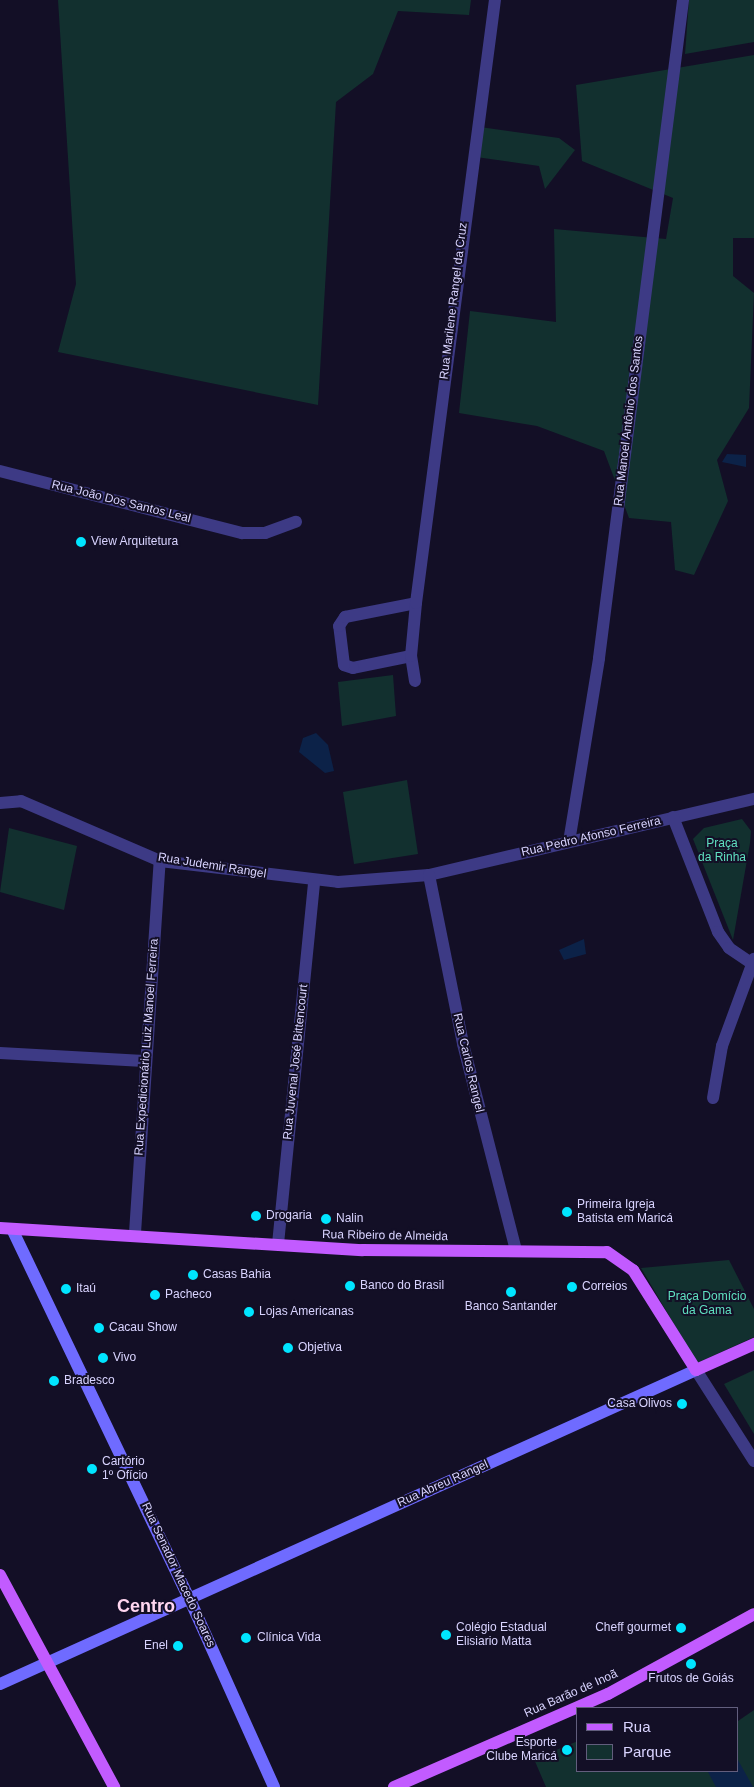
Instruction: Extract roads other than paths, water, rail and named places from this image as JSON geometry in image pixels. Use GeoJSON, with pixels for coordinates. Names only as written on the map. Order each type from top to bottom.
{"type":"FeatureCollection","features":[{"type":"Feature","properties":{"kind":"main road","name":"Rua Ribeiro de Almeida"},"geometry":{"type":"LineString","coordinates":[[6,1229],[135,1233],[362,1250],[597,1252],[622,1259],[696,1370]]}},
{"type":"Feature","properties":{"kind":"main road","name":"Rua Senador Macedo Soares"},"geometry":{"type":"LineString","coordinates":[[6,1229],[190,1600],[274,1787]]}},
{"type":"Feature","properties":{"kind":"main road"},"geometry":{"type":"LineString","coordinates":[[696,1370],[754,1344]]}},
{"type":"Feature","properties":{"kind":"main road","name":"Rua Abreu Rangel"},"geometry":{"type":"LineString","coordinates":[[0,1684],[190,1600],[696,1370]]}},
{"type":"Feature","properties":{"kind":"main road"},"geometry":{"type":"LineString","coordinates":[[0,1575],[49,1662],[114,1787]]}},
{"type":"Feature","properties":{"kind":"main road","name":"Rua Barão de Inoã"},"geometry":{"type":"LineString","coordinates":[[578,1707],[608,1694],[754,1614]]}},
{"type":"Feature","properties":{"kind":"main road","name":"Rua Barão de Inoã"},"geometry":{"type":"LineString","coordinates":[[394,1787],[576,1708]]}},
{"type":"Feature","properties":{"kind":"street","name":"Rua Marilene Rangel da Cruz"},"geometry":{"type":"LineString","coordinates":[[416,681],[411,656],[416,603],[495,0]]}},
{"type":"Feature","properties":{"kind":"street","name":"Rua Manoel Antônio dos Santos"},"geometry":{"type":"LineString","coordinates":[[569,842],[599,658],[683,0]]}},
{"type":"Feature","properties":{"kind":"street","name":"Rua João Dos Santos Leal"},"geometry":{"type":"LineString","coordinates":[[0,470],[242,533],[265,533],[296,522]]}},
{"type":"Feature","properties":{"kind":"street"},"geometry":{"type":"LineString","coordinates":[[411,656],[353,668],[344,665],[339,626],[345,617],[416,603]]}},
{"type":"Feature","properties":{"kind":"street","name":"Rua Pedro Afonso Ferreira"},"geometry":{"type":"LineString","coordinates":[[429,875],[754,799]]}},
{"type":"Feature","properties":{"kind":"street","name":"Rua Judemir Rangel"},"geometry":{"type":"LineString","coordinates":[[3,802],[21,802],[160,860],[314,881],[429,875]]}},
{"type":"Feature","properties":{"kind":"street"},"geometry":{"type":"LineString","coordinates":[[673,817],[718,932],[729,948],[754,964]]}},
{"type":"Feature","properties":{"kind":"street","name":"Rua Expedicionário Luiz Manoel Ferreira"},"geometry":{"type":"LineString","coordinates":[[135,1233],[144,1061],[160,860]]}},
{"type":"Feature","properties":{"kind":"street","name":"Rua Carlos Rangel"},"geometry":{"type":"LineString","coordinates":[[429,875],[464,1044],[516,1250]]}},
{"type":"Feature","properties":{"kind":"street","name":"Rua Juvenal José Bittencourt"},"geometry":{"type":"LineString","coordinates":[[278,1244],[314,881]]}},
{"type":"Feature","properties":{"kind":"street"},"geometry":{"type":"LineString","coordinates":[[713,1098],[722,1046],[754,964],[754,959]]}},
{"type":"Feature","properties":{"kind":"street"},"geometry":{"type":"LineString","coordinates":[[0,1053],[144,1061]]}},
{"type":"Feature","properties":{"kind":"street"},"geometry":{"type":"LineString","coordinates":[[696,1370],[754,1461]]}},
{"type":"Feature","properties":{"kind":"water"},"geometry":{"type":"Polygon","coordinates":[[[727,454],[746,455],[746,467],[722,462],[727,454]]]}},
{"type":"Feature","properties":{"kind":"water"},"geometry":{"type":"Polygon","coordinates":[[[316,733],[328,745],[334,771],[325,773],[299,752],[303,738],[316,733]]]}},
{"type":"Feature","properties":{"kind":"water"},"geometry":{"type":"Polygon","coordinates":[[[584,939],[586,954],[564,960],[559,950],[584,939]]]}},
{"type":"Feature","properties":{"kind":"water"},"geometry":{"type":"Polygon","coordinates":[[[739,1762],[753,1787],[716,1787],[708,1772],[739,1772],[739,1762]]]}},
{"type":"Feature","properties":{"kind":"place","name":"View Arquitetura"},"geometry":{"type":"Point","coordinates":[81,542]}},
{"type":"Feature","properties":{"kind":"place","name":"Primeira Igreja Batista em Maricá"},"geometry":{"type":"Point","coordinates":[567,1212]}},
{"type":"Feature","properties":{"kind":"place","name":"Drogaria"},"geometry":{"type":"Point","coordinates":[256,1216]}},
{"type":"Feature","properties":{"kind":"place","name":"Nalin"},"geometry":{"type":"Point","coordinates":[326,1219]}},
{"type":"Feature","properties":{"kind":"place","name":"Casas Bahia"},"geometry":{"type":"Point","coordinates":[193,1275]}},
{"type":"Feature","properties":{"kind":"place","name":"Banco do Brasil"},"geometry":{"type":"Point","coordinates":[350,1286]}},
{"type":"Feature","properties":{"kind":"place","name":"Correios"},"geometry":{"type":"Point","coordinates":[572,1287]}},
{"type":"Feature","properties":{"kind":"place","name":"Itaú"},"geometry":{"type":"Point","coordinates":[66,1289]}},
{"type":"Feature","properties":{"kind":"place","name":"Banco Santander"},"geometry":{"type":"Point","coordinates":[511,1292]}},
{"type":"Feature","properties":{"kind":"place","name":"Pacheco"},"geometry":{"type":"Point","coordinates":[155,1295]}},
{"type":"Feature","properties":{"kind":"place","name":"Lojas Americanas"},"geometry":{"type":"Point","coordinates":[249,1312]}},
{"type":"Feature","properties":{"kind":"place","name":"Cacau Show"},"geometry":{"type":"Point","coordinates":[99,1328]}},
{"type":"Feature","properties":{"kind":"place","name":"Objetiva"},"geometry":{"type":"Point","coordinates":[288,1348]}},
{"type":"Feature","properties":{"kind":"place","name":"Vivo"},"geometry":{"type":"Point","coordinates":[103,1358]}},
{"type":"Feature","properties":{"kind":"place","name":"Bradesco"},"geometry":{"type":"Point","coordinates":[54,1381]}},
{"type":"Feature","properties":{"kind":"place","name":"Casa Olivos"},"geometry":{"type":"Point","coordinates":[682,1404]}},
{"type":"Feature","properties":{"kind":"place","name":"Cartório 1º Ofício"},"geometry":{"type":"Point","coordinates":[92,1469]}},
{"type":"Feature","properties":{"kind":"place","name":"Cheff gourmet"},"geometry":{"type":"Point","coordinates":[681,1628]}},
{"type":"Feature","properties":{"kind":"place","name":"Colégio Estadual Elisiario Matta"},"geometry":{"type":"Point","coordinates":[446,1635]}},
{"type":"Feature","properties":{"kind":"place","name":"Clínica Vida"},"geometry":{"type":"Point","coordinates":[246,1638]}},
{"type":"Feature","properties":{"kind":"place","name":"Enel"},"geometry":{"type":"Point","coordinates":[178,1646]}},
{"type":"Feature","properties":{"kind":"place","name":"Frutos de Goiás"},"geometry":{"type":"Point","coordinates":[691,1664]}},
{"type":"Feature","properties":{"kind":"place","name":"Esporte Clube Maricá"},"geometry":{"type":"Point","coordinates":[567,1750]}},
{"type":"Feature","properties":{"kind":"district","name":"Centro"},"geometry":{"type":"Point","coordinates":[146,1606]}},
{"type":"Feature","properties":{"kind":"park label","name":"Praça da Rinha"},"geometry":{"type":"Point","coordinates":[722,851]}},
{"type":"Feature","properties":{"kind":"park label","name":"Praça Domício da Gama"},"geometry":{"type":"Point","coordinates":[707,1304]}}]}
